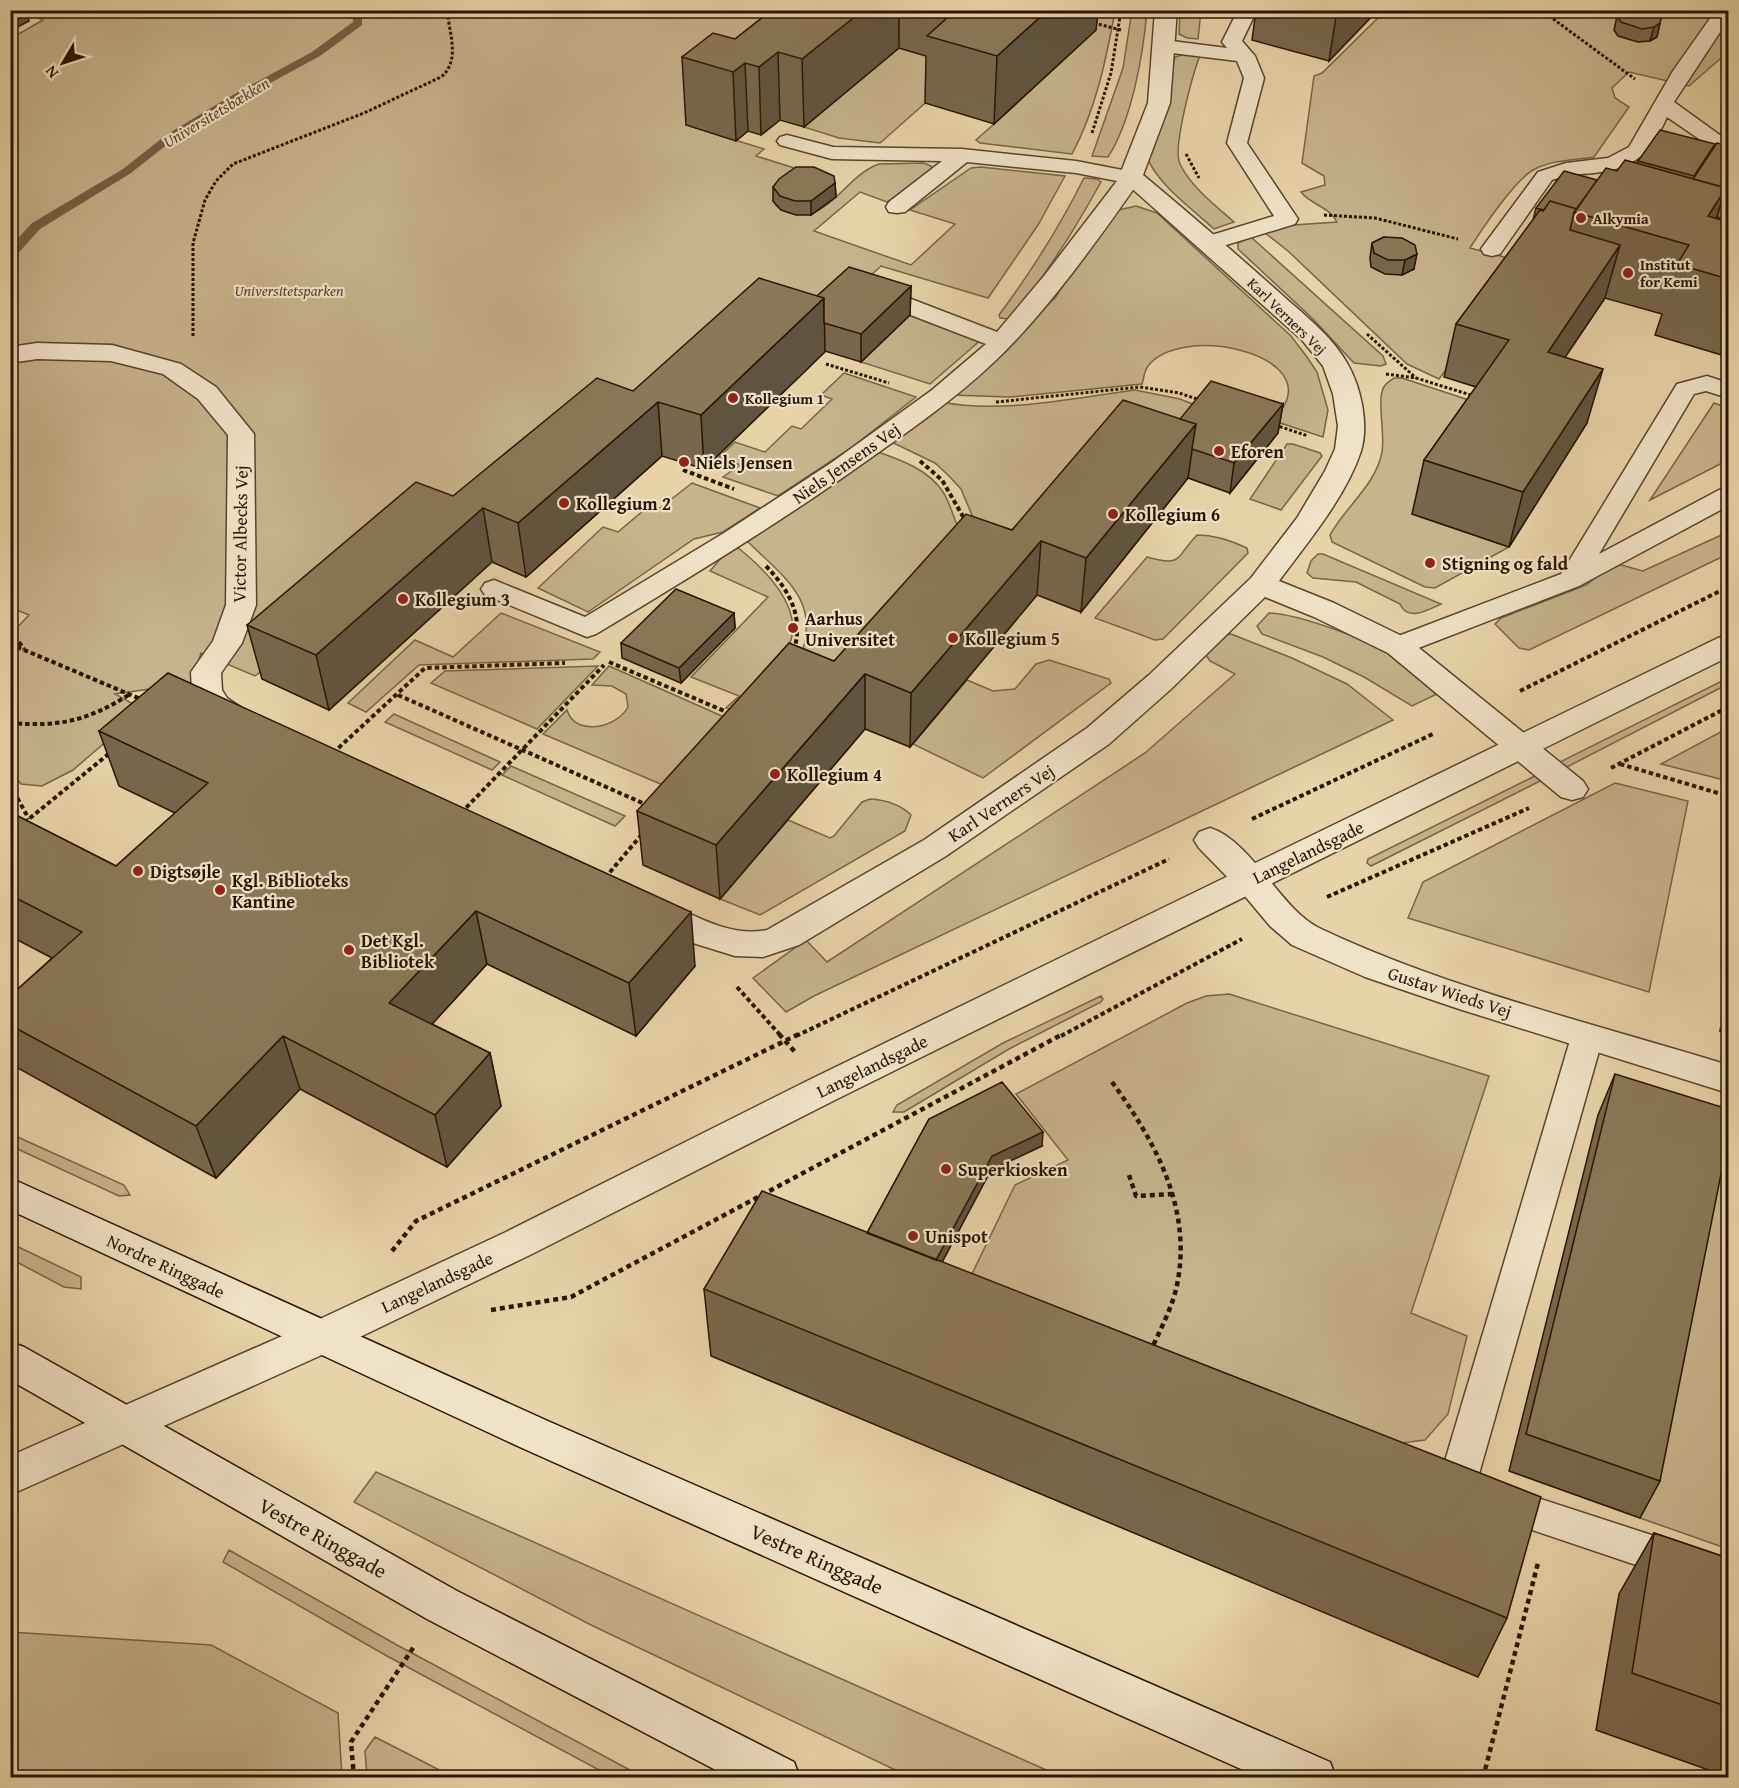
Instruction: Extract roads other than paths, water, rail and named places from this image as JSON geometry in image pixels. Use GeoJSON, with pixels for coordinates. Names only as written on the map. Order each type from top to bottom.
{"type":"FeatureCollection","features":[{"type":"Feature","properties":{"kind":"street"},"geometry":{"type":"LineString","coordinates":[[1131,177],[1159,104],[1166,10]]}},
{"type":"Feature","properties":{"kind":"street","name":"Karl Verners Vej"},"geometry":{"type":"LineString","coordinates":[[599,885],[702,934],[734,942],[761,944],[782,939],[935,848],[1098,736],[1160,682],[1261,585],[1308,522],[1339,471],[1348,449],[1351,426],[1346,394],[1335,364],[1311,335],[1210,243],[1131,177]]}},
{"type":"Feature","properties":{"kind":"street","name":"Victor Albecks Vej"},"geometry":{"type":"LineString","coordinates":[[10,355],[38,351],[112,353],[172,369],[207,393],[241,434],[241,605],[227,643],[206,672],[207,691],[216,705],[235,719],[265,733]]}},
{"type":"Feature","properties":{"kind":"street"},"geometry":{"type":"LineString","coordinates":[[1261,585],[1324,610],[1398,646],[1572,789]]}},
{"type":"Feature","properties":{"kind":"street","name":"Langelandsgade"},"geometry":{"type":"LineString","coordinates":[[10,1476],[321,1337],[519,1243],[822,1090],[1728,645]]}},
{"type":"Feature","properties":{"kind":"street","name":"Gustav Wieds Vej"},"geometry":{"type":"LineString","coordinates":[[1210,840],[1251,880],[1282,917],[1304,936],[1377,968],[1587,1037],[1728,1079]]}},
{"type":"Feature","properties":{"kind":"street","name":"Nordre Ringgade"},"geometry":{"type":"LineString","coordinates":[[10,1193],[321,1337]]}},
{"type":"Feature","properties":{"kind":"street","name":"Vestre Ringgade"},"geometry":{"type":"LineString","coordinates":[[321,1337],[536,1436],[1314,1778]]}},
{"type":"Feature","properties":{"kind":"street"},"geometry":{"type":"LineString","coordinates":[[10,1359],[126,1426]]}},
{"type":"Feature","properties":{"kind":"street","name":"Vestre Ringgade"},"geometry":{"type":"LineString","coordinates":[[126,1426],[442,1605],[778,1778]]}},
{"type":"Feature","properties":{"kind":"lane"},"geometry":{"type":"LineString","coordinates":[[1210,243],[1287,219],[1237,143],[1254,78],[1245,56],[1232,42],[1248,10]]}},
{"type":"Feature","properties":{"kind":"lane"},"geometry":{"type":"LineString","coordinates":[[1492,249],[1545,176],[1554,171],[1610,163],[1631,156],[1642,144],[1683,71],[1726,10]]}},
{"type":"Feature","properties":{"kind":"lane"},"geometry":{"type":"LineString","coordinates":[[1164,46],[1245,56]]}},
{"type":"Feature","properties":{"kind":"lane"},"geometry":{"type":"LineString","coordinates":[[1663,104],[1728,150]]}},
{"type":"Feature","properties":{"kind":"lane"},"geometry":{"type":"LineString","coordinates":[[787,141],[832,153],[962,155],[1076,167],[1131,177]]}},
{"type":"Feature","properties":{"kind":"lane"},"geometry":{"type":"LineString","coordinates":[[897,207],[962,155]]}},
{"type":"Feature","properties":{"kind":"lane","name":"Niels Jensens Vej"},"geometry":{"type":"LineString","coordinates":[[494,589],[587,628],[735,539],[939,398],[1001,342],[1054,278],[1131,177]]}},
{"type":"Feature","properties":{"kind":"lane"},"geometry":{"type":"LineString","coordinates":[[867,290],[1001,342]]}},
{"type":"Feature","properties":{"kind":"lane"},"geometry":{"type":"LineString","coordinates":[[1570,580],[1685,389],[1707,383],[1728,391]]}},
{"type":"Feature","properties":{"kind":"lane"},"geometry":{"type":"LineString","coordinates":[[1398,646],[1570,580],[1728,496]]}},
{"type":"Feature","properties":{"kind":"lane"},"geometry":{"type":"LineString","coordinates":[[1456,1488],[1587,1037]]}},
{"type":"Feature","properties":{"kind":"lane"},"geometry":{"type":"LineString","coordinates":[[1423,1474],[1456,1488],[1728,1578]]}},
{"type":"Feature","properties":{"kind":"waterway","name":"Universitetsbækken"},"geometry":{"type":"LineString","coordinates":[[10,255],[36,226],[127,171],[170,137],[233,99],[316,54],[358,23],[357,10]]}},
{"type":"Feature","properties":{"kind":"place","name":"Alkymia"},"geometry":{"type":"Point","coordinates":[1581,218]}},
{"type":"Feature","properties":{"kind":"place","name":"Institut for Kemi"},"geometry":{"type":"Point","coordinates":[1628,273]}},
{"type":"Feature","properties":{"kind":"place","name":"Kollegium 1"},"geometry":{"type":"Point","coordinates":[733,398]}},
{"type":"Feature","properties":{"kind":"place","name":"Eforen"},"geometry":{"type":"Point","coordinates":[1219,451]}},
{"type":"Feature","properties":{"kind":"place","name":"Niels Jensen"},"geometry":{"type":"Point","coordinates":[684,462]}},
{"type":"Feature","properties":{"kind":"place","name":"Kollegium 2"},"geometry":{"type":"Point","coordinates":[564,503]}},
{"type":"Feature","properties":{"kind":"place","name":"Kollegium 6"},"geometry":{"type":"Point","coordinates":[1113,514]}},
{"type":"Feature","properties":{"kind":"place","name":"Stigning og fald"},"geometry":{"type":"Point","coordinates":[1430,563]}},
{"type":"Feature","properties":{"kind":"place","name":"Kollegium 3"},"geometry":{"type":"Point","coordinates":[403,599]}},
{"type":"Feature","properties":{"kind":"place","name":"Aarhus Universitet"},"geometry":{"type":"Point","coordinates":[793,628]}},
{"type":"Feature","properties":{"kind":"place","name":"Kollegium 5"},"geometry":{"type":"Point","coordinates":[953,638]}},
{"type":"Feature","properties":{"kind":"place","name":"Kollegium 4"},"geometry":{"type":"Point","coordinates":[775,774]}},
{"type":"Feature","properties":{"kind":"place","name":"Digtsøjle"},"geometry":{"type":"Point","coordinates":[138,871]}},
{"type":"Feature","properties":{"kind":"place","name":"Kgl. Biblioteks Kantine"},"geometry":{"type":"Point","coordinates":[220,890]}},
{"type":"Feature","properties":{"kind":"place","name":"Det Kgl. Bibliotek"},"geometry":{"type":"Point","coordinates":[349,950]}},
{"type":"Feature","properties":{"kind":"place","name":"Superkiosken"},"geometry":{"type":"Point","coordinates":[946,1169]}},
{"type":"Feature","properties":{"kind":"place","name":"Unispot"},"geometry":{"type":"Point","coordinates":[913,1236]}},
{"type":"Feature","properties":{"kind":"park label","name":"Universitetsparken"},"geometry":{"type":"Point","coordinates":[289,290]}}]}
